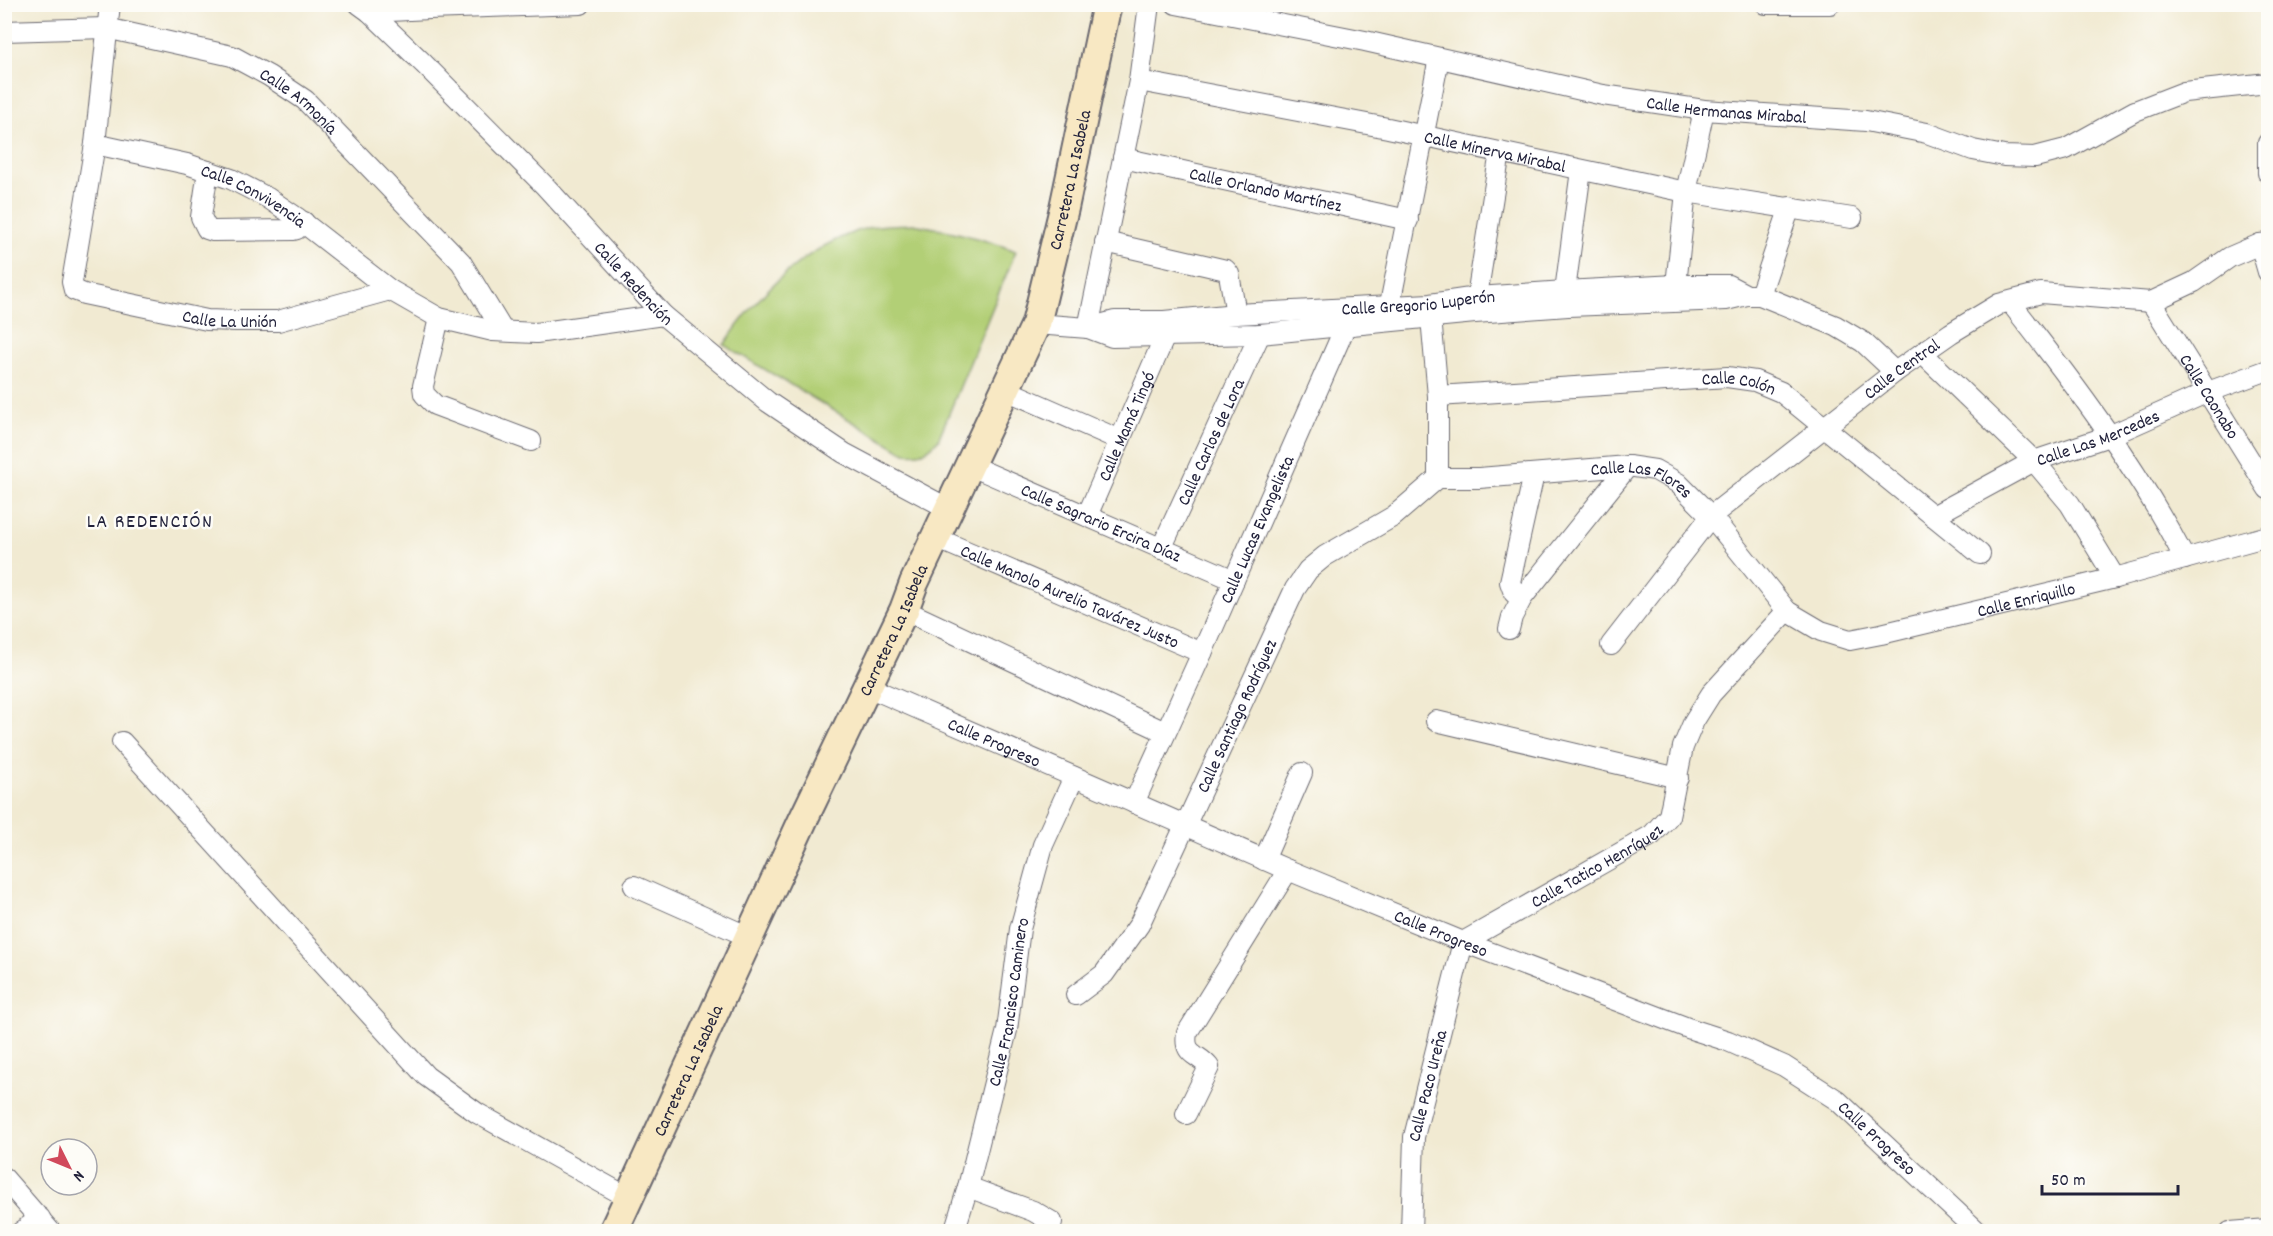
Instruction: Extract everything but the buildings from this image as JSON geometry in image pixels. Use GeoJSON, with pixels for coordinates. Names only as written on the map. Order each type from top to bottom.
{"type":"FeatureCollection","features":[{"type":"Feature","properties":{"kind":"main road","name":"Carretera La Isabela"},"geometry":{"type":"LineString","coordinates":[[613,1232],[1036,324],[1064,208],[1107,4]]}},
{"type":"Feature","properties":{"kind":"street","name":"Calle La Unión"},"geometry":{"type":"LineString","coordinates":[[110,4],[95,144],[72,282],[74,290],[207,320],[236,321],[278,321],[390,290]]}},
{"type":"Feature","properties":{"kind":"street"},"geometry":{"type":"LineString","coordinates":[[364,8],[429,9],[581,4]]}},
{"type":"Feature","properties":{"kind":"street"},"geometry":{"type":"LineString","coordinates":[[1088,328],[1139,81],[1149,4]]}},
{"type":"Feature","properties":{"kind":"street","name":"Calle Hermanas Mirabal"},"geometry":{"type":"LineString","coordinates":[[1176,4],[1365,41],[1603,95],[1704,110],[1866,121],[1927,133],[1973,150],[2004,156],[2035,157],[2066,149],[2135,111],[2184,92],[2268,83]]}},
{"type":"Feature","properties":{"kind":"street"},"geometry":{"type":"LineString","coordinates":[[1766,4],[1830,4]]}},
{"type":"Feature","properties":{"kind":"street","name":"Calle Redención"},"geometry":{"type":"LineString","coordinates":[[364,8],[545,186],[663,315],[768,402],[844,453],[949,509]]}},
{"type":"Feature","properties":{"kind":"street","name":"Calle Armonía"},"geometry":{"type":"LineString","coordinates":[[4,31],[106,28],[232,56],[269,76],[305,100],[461,262],[503,331]]}},
{"type":"Feature","properties":{"kind":"street"},"geometry":{"type":"LineString","coordinates":[[1390,304],[1439,58]]}},
{"type":"Feature","properties":{"kind":"street","name":"Calle Minerva Mirabal"},"geometry":{"type":"LineString","coordinates":[[1139,81],[1425,136],[1686,192],[1852,218]]}},
{"type":"Feature","properties":{"kind":"street"},"geometry":{"type":"LineString","coordinates":[[1676,285],[1686,192],[1704,110]]}},
{"type":"Feature","properties":{"kind":"street"},"geometry":{"type":"LineString","coordinates":[[2268,143],[2268,173]]}},
{"type":"Feature","properties":{"kind":"street","name":"Calle Convivencia"},"geometry":{"type":"LineString","coordinates":[[95,144],[187,164],[231,179],[268,198],[304,222],[390,290]]}},
{"type":"Feature","properties":{"kind":"street"},"geometry":{"type":"LineString","coordinates":[[1476,305],[1500,152]]}},
{"type":"Feature","properties":{"kind":"street","name":"Calle Orlando Martínez"},"geometry":{"type":"LineString","coordinates":[[1123,159],[1408,220]]}},
{"type":"Feature","properties":{"kind":"street"},"geometry":{"type":"LineString","coordinates":[[1567,298],[1581,170]]}},
{"type":"Feature","properties":{"kind":"street"},"geometry":{"type":"LineString","coordinates":[[208,171],[201,217],[207,229],[213,231],[292,230],[297,229],[304,222]]}},
{"type":"Feature","properties":{"kind":"street"},"geometry":{"type":"LineString","coordinates":[[1754,295],[1790,207]]}},
{"type":"Feature","properties":{"kind":"street"},"geometry":{"type":"LineString","coordinates":[[1105,242],[1226,270],[1229,274],[1236,314]]}},
{"type":"Feature","properties":{"kind":"street"},"geometry":{"type":"LineString","coordinates":[[2264,244],[2268,272]]}},
{"type":"Feature","properties":{"kind":"street","name":"Calle Central"},"geometry":{"type":"LineString","coordinates":[[1611,645],[1711,516],[1895,372],[1999,304],[2041,293],[2151,302],[2194,282],[2230,257],[2264,244]]}},
{"type":"Feature","properties":{"kind":"street","name":"Calle Gregorio Luperón"},"geometry":{"type":"LineString","coordinates":[[1036,324],[1088,328],[1112,337],[1260,334],[1346,325],[1476,305],[1567,298],[1676,285],[1728,285],[1836,326],[1863,342],[1895,372]]}},
{"type":"Feature","properties":{"kind":"street"},"geometry":{"type":"LineString","coordinates":[[390,290],[439,318],[493,331],[536,333],[663,315]]}},
{"type":"Feature","properties":{"kind":"street","name":"Calle Gregorio Luperón"},"geometry":{"type":"LineString","coordinates":[[1567,298],[1726,300],[1754,295]]}},
{"type":"Feature","properties":{"kind":"street"},"geometry":{"type":"LineString","coordinates":[[2010,302],[2069,377],[2163,516],[2185,559]]}},
{"type":"Feature","properties":{"kind":"street","name":"Calle Caonabo"},"geometry":{"type":"LineString","coordinates":[[2151,302],[2268,489]]}},
{"type":"Feature","properties":{"kind":"street","name":"Calle Gregorio Luperón"},"geometry":{"type":"LineString","coordinates":[[1088,328],[1115,321],[1164,321],[1390,304],[1430,311]]}},
{"type":"Feature","properties":{"kind":"street"},"geometry":{"type":"LineString","coordinates":[[1430,311],[1438,396],[1438,478]]}},
{"type":"Feature","properties":{"kind":"street"},"geometry":{"type":"LineString","coordinates":[[439,318],[423,386],[428,400],[435,405],[531,441]]}},
{"type":"Feature","properties":{"kind":"street","name":"Calle Lucas Evangelista"},"geometry":{"type":"LineString","coordinates":[[1134,803],[1346,325]]}},
{"type":"Feature","properties":{"kind":"street","name":"Calle Carlos de Lora"},"geometry":{"type":"LineString","coordinates":[[1161,549],[1260,334]]}},
{"type":"Feature","properties":{"kind":"street","name":"Calle Mamá Tingó"},"geometry":{"type":"LineString","coordinates":[[1087,516],[1165,336]]}},
{"type":"Feature","properties":{"kind":"street"},"geometry":{"type":"LineString","coordinates":[[1922,353],[2034,461],[2070,504],[2115,578]]}},
{"type":"Feature","properties":{"kind":"street","name":"Calle Las Mercedes"},"geometry":{"type":"LineString","coordinates":[[1933,516],[2034,461],[2109,436],[2208,392],[2268,370]]}},
{"type":"Feature","properties":{"kind":"street","name":"Calle Colón"},"geometry":{"type":"LineString","coordinates":[[1438,396],[1727,377],[1755,381],[1781,392],[1980,554]]}},
{"type":"Feature","properties":{"kind":"street"},"geometry":{"type":"LineString","coordinates":[[1004,389],[1120,440]]}},
{"type":"Feature","properties":{"kind":"street","name":"Calle Sagrario Ercira Díaz"},"geometry":{"type":"LineString","coordinates":[[969,465],[1234,580]]}},
{"type":"Feature","properties":{"kind":"street"},"geometry":{"type":"LineString","coordinates":[[1509,629],[1512,617],[1522,598],[1628,466]]}},
{"type":"Feature","properties":{"kind":"street","name":"Calle Las Flores"},"geometry":{"type":"LineString","coordinates":[[1438,478],[1479,478],[1628,466],[1656,470],[1678,483],[1711,516],[1787,611]]}},
{"type":"Feature","properties":{"kind":"street"},"geometry":{"type":"LineString","coordinates":[[1522,598],[1514,593],[1509,582],[1534,474]]}},
{"type":"Feature","properties":{"kind":"street","name":"Calle Santiago Rodríguez"},"geometry":{"type":"LineString","coordinates":[[1076,995],[1104,974],[1139,925],[1295,589],[1308,570],[1325,556],[1394,516],[1438,478]]}},
{"type":"Feature","properties":{"kind":"street","name":"Calle Enriquillo"},"geometry":{"type":"LineString","coordinates":[[1787,611],[1821,631],[1850,640],[1893,632],[2115,578],[2268,536]]}},
{"type":"Feature","properties":{"kind":"street","name":"Calle Manolo Aurelio Tavárez Justo"},"geometry":{"type":"LineString","coordinates":[[936,538],[1202,653]]}},
{"type":"Feature","properties":{"kind":"street"},"geometry":{"type":"LineString","coordinates":[[904,610],[1165,732]]}},
{"type":"Feature","properties":{"kind":"street","name":"Calle Tatico Henríquez"},"geometry":{"type":"LineString","coordinates":[[1463,942],[1652,835],[1670,816],[1683,747],[1694,721],[1705,703],[1744,656],[1787,611]]}},
{"type":"Feature","properties":{"kind":"street","name":"Calle Progreso"},"geometry":{"type":"LineString","coordinates":[[866,686],[1288,870],[1463,942],[1688,1028],[1728,1041],[1784,1066],[1836,1100],[1978,1232]]}},
{"type":"Feature","properties":{"kind":"street"},"geometry":{"type":"LineString","coordinates":[[1436,720],[1678,778]]}},
{"type":"Feature","properties":{"kind":"street"},"geometry":{"type":"LineString","coordinates":[[122,742],[426,1076],[477,1113],[629,1198]]}},
{"type":"Feature","properties":{"kind":"street"},"geometry":{"type":"LineString","coordinates":[[1264,860],[1302,773]]}},
{"type":"Feature","properties":{"kind":"street","name":"Calle Francisco Caminero"},"geometry":{"type":"LineString","coordinates":[[954,1232],[968,1187],[1007,1030],[1020,929],[1042,845],[1074,777]]}},
{"type":"Feature","properties":{"kind":"street"},"geometry":{"type":"LineString","coordinates":[[1186,1114],[1209,1067],[1191,1053],[1185,1043],[1187,1033],[1288,870]]}},
{"type":"Feature","properties":{"kind":"street"},"geometry":{"type":"LineString","coordinates":[[634,886],[749,937]]}},
{"type":"Feature","properties":{"kind":"street","name":"Calle Paco Ureña"},"geometry":{"type":"LineString","coordinates":[[1412,1232],[1414,1137],[1463,942]]}},
{"type":"Feature","properties":{"kind":"street"},"geometry":{"type":"LineString","coordinates":[[4,1179],[46,1225],[21,1232]]}},
{"type":"Feature","properties":{"kind":"street"},"geometry":{"type":"LineString","coordinates":[[968,1187],[1033,1211],[1052,1221]]}},
{"type":"Feature","properties":{"kind":"street"},"geometry":{"type":"LineString","coordinates":[[2230,1232],[2268,1229]]}},
{"type":"Feature","properties":{"kind":"green space"},"geometry":{"type":"Polygon","coordinates":[[[913,224],[965,235],[1016,251],[938,440],[923,452],[911,454],[905,453],[724,345],[768,289],[785,273],[823,246],[867,228],[913,224]]]}},
{"type":"Feature","properties":{"kind":"district","name":"LA REDENCIÓN"},"geometry":{"type":"Point","coordinates":[150,520]}}]}
